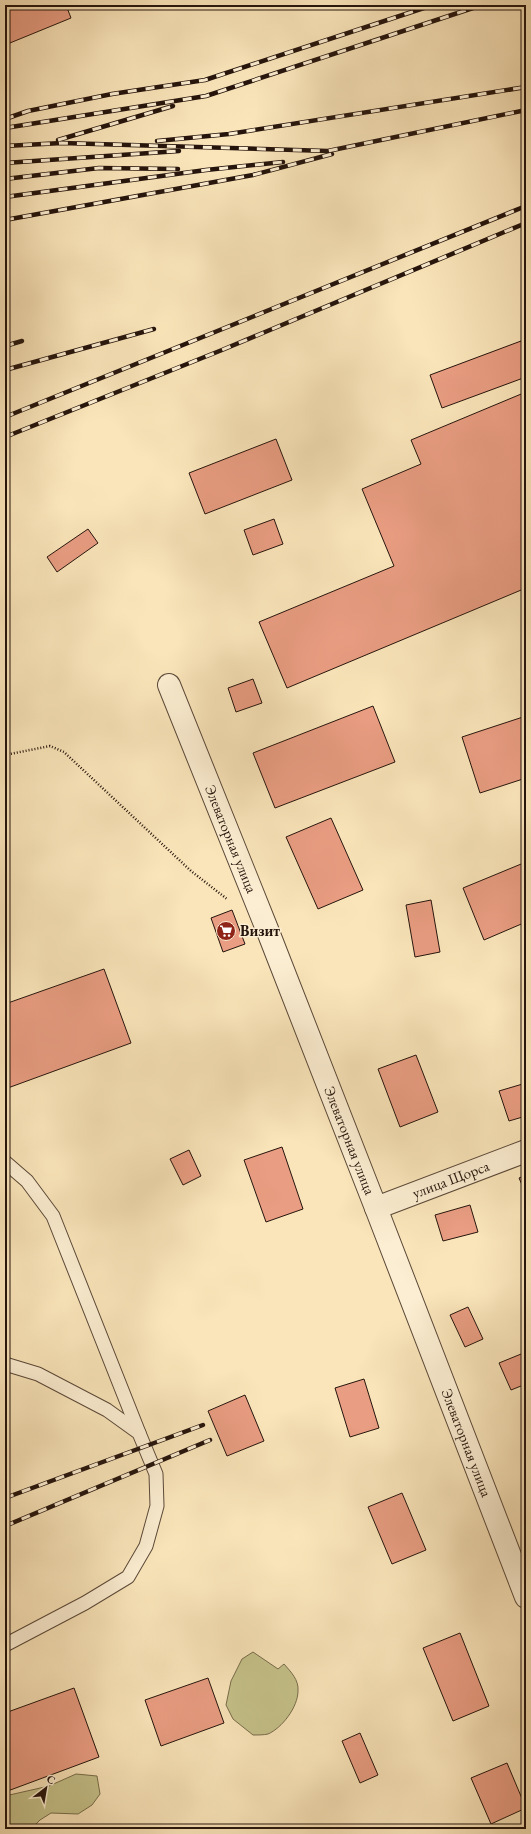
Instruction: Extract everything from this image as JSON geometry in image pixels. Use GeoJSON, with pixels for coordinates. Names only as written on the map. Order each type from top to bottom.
{"type":"FeatureCollection","features":[{"type":"Feature","properties":{"kind":"street","name":"Элеваторная улица"},"geometry":{"type":"LineString","coordinates":[[169,685],[267,929],[526,1597]]}},
{"type":"Feature","properties":{"kind":"street","name":"улица Щорса"},"geometry":{"type":"LineString","coordinates":[[376,1208],[526,1151]]}},
{"type":"Feature","properties":{"kind":"lane"},"geometry":{"type":"LineString","coordinates":[[5,1162],[27,1181],[53,1216],[156,1474],[157,1506],[146,1546],[128,1577],[85,1603],[5,1644]]}},
{"type":"Feature","properties":{"kind":"lane"},"geometry":{"type":"LineString","coordinates":[[5,1364],[38,1374],[107,1410],[139,1433]]}},
{"type":"Feature","properties":{"kind":"path"},"geometry":{"type":"LineString","coordinates":[[5,755],[50,746],[64,752],[191,871],[229,900]]}},
{"type":"Feature","properties":{"kind":"shaded area"},"geometry":{"type":"Polygon","coordinates":[[[253,1652],[278,1669],[284,1664],[294,1676],[298,1687],[297,1697],[292,1710],[279,1727],[268,1734],[253,1735],[233,1719],[226,1705],[231,1681],[242,1659],[253,1652]]]}},
{"type":"Feature","properties":{"kind":"shaded area"},"geometry":{"type":"Polygon","coordinates":[[[76,1774],[97,1776],[100,1794],[92,1805],[78,1814],[51,1813],[40,1820],[31,1829],[5,1829],[5,1796],[49,1786],[76,1774]]]}},
{"type":"Feature","properties":{"kind":"building"},"geometry":{"type":"Polygon","coordinates":[[[5,5],[66,5],[71,18],[5,45],[5,5]]]}},
{"type":"Feature","properties":{"kind":"building"},"geometry":{"type":"Polygon","coordinates":[[[521,341],[526,355],[526,377],[442,408],[430,375],[521,341]]]}},
{"type":"Feature","properties":{"kind":"building"},"geometry":{"type":"Polygon","coordinates":[[[526,392],[526,588],[287,688],[259,622],[394,566],[362,489],[421,464],[411,440],[526,392]]]}},
{"type":"Feature","properties":{"kind":"building"},"geometry":{"type":"Polygon","coordinates":[[[276,439],[292,480],[205,514],[189,473],[276,439]]]}},
{"type":"Feature","properties":{"kind":"building"},"geometry":{"type":"Polygon","coordinates":[[[274,519],[283,544],[253,555],[244,530],[274,519]]]}},
{"type":"Feature","properties":{"kind":"building"},"geometry":{"type":"Polygon","coordinates":[[[88,529],[98,543],[57,572],[47,557],[88,529]]]}},
{"type":"Feature","properties":{"kind":"building"},"geometry":{"type":"Polygon","coordinates":[[[253,679],[262,703],[236,712],[228,688],[253,679]]]}},
{"type":"Feature","properties":{"kind":"building"},"geometry":{"type":"Polygon","coordinates":[[[373,706],[395,762],[275,808],[253,753],[373,706]]]}},
{"type":"Feature","properties":{"kind":"building"},"geometry":{"type":"Polygon","coordinates":[[[526,716],[526,778],[480,793],[462,737],[526,716]]]}},
{"type":"Feature","properties":{"kind":"building"},"geometry":{"type":"Polygon","coordinates":[[[331,818],[363,890],[318,909],[286,837],[331,818]]]}},
{"type":"Feature","properties":{"kind":"building"},"geometry":{"type":"Polygon","coordinates":[[[526,862],[526,922],[484,940],[463,888],[526,862]]]}},
{"type":"Feature","properties":{"kind":"building"},"geometry":{"type":"Polygon","coordinates":[[[431,900],[440,952],[415,957],[406,905],[431,900]]]}},
{"type":"Feature","properties":{"kind":"building"},"geometry":{"type":"Polygon","coordinates":[[[232,910],[245,944],[223,952],[211,918],[232,910]]]}},
{"type":"Feature","properties":{"kind":"building"},"geometry":{"type":"Polygon","coordinates":[[[104,969],[131,1043],[5,1089],[5,1004],[104,969]]]}},
{"type":"Feature","properties":{"kind":"building"},"geometry":{"type":"Polygon","coordinates":[[[416,1055],[438,1112],[400,1127],[378,1069],[416,1055]]]}},
{"type":"Feature","properties":{"kind":"building"},"geometry":{"type":"Polygon","coordinates":[[[526,1083],[526,1116],[509,1121],[499,1091],[526,1083]]]}},
{"type":"Feature","properties":{"kind":"building"},"geometry":{"type":"Polygon","coordinates":[[[282,1147],[303,1209],[266,1222],[244,1160],[282,1147]]]}},
{"type":"Feature","properties":{"kind":"building"},"geometry":{"type":"Polygon","coordinates":[[[189,1150],[201,1176],[183,1185],[170,1159],[189,1150]]]}},
{"type":"Feature","properties":{"kind":"building"},"geometry":{"type":"Polygon","coordinates":[[[526,1175],[526,1194],[519,1178],[526,1175]]]}},
{"type":"Feature","properties":{"kind":"building"},"geometry":{"type":"Polygon","coordinates":[[[470,1205],[478,1232],[443,1241],[435,1215],[470,1205]]]}},
{"type":"Feature","properties":{"kind":"building"},"geometry":{"type":"Polygon","coordinates":[[[468,1307],[483,1339],[465,1347],[450,1315],[468,1307]]]}},
{"type":"Feature","properties":{"kind":"building"},"geometry":{"type":"Polygon","coordinates":[[[526,1352],[526,1384],[511,1390],[499,1363],[526,1352]]]}},
{"type":"Feature","properties":{"kind":"building"},"geometry":{"type":"Polygon","coordinates":[[[364,1379],[379,1428],[350,1437],[335,1388],[364,1379]]]}},
{"type":"Feature","properties":{"kind":"building"},"geometry":{"type":"Polygon","coordinates":[[[245,1395],[264,1441],[227,1456],[208,1411],[245,1395]]]}},
{"type":"Feature","properties":{"kind":"building"},"geometry":{"type":"Polygon","coordinates":[[[402,1493],[426,1550],[392,1564],[368,1507],[402,1493]]]}},
{"type":"Feature","properties":{"kind":"building"},"geometry":{"type":"Polygon","coordinates":[[[460,1633],[489,1706],[453,1721],[423,1648],[460,1633]]]}},
{"type":"Feature","properties":{"kind":"building"},"geometry":{"type":"Polygon","coordinates":[[[208,1678],[224,1723],[161,1746],[145,1700],[208,1678]]]}},
{"type":"Feature","properties":{"kind":"building"},"geometry":{"type":"Polygon","coordinates":[[[74,1688],[99,1757],[5,1792],[5,1713],[74,1688]]]}},
{"type":"Feature","properties":{"kind":"building"},"geometry":{"type":"Polygon","coordinates":[[[360,1733],[378,1775],[360,1783],[342,1741],[360,1733]]]}},
{"type":"Feature","properties":{"kind":"building"},"geometry":{"type":"Polygon","coordinates":[[[507,1763],[526,1808],[491,1824],[471,1778],[507,1763]]]}},
{"type":"Feature","properties":{"kind":"railway"},"geometry":{"type":"LineString","coordinates":[[5,119],[28,111],[112,94],[205,80],[433,5]]}},
{"type":"Feature","properties":{"kind":"railway"},"geometry":{"type":"LineString","coordinates":[[5,128],[206,96],[482,5]]}},
{"type":"Feature","properties":{"kind":"railway"},"geometry":{"type":"LineString","coordinates":[[157,141],[229,134],[526,87]]}},
{"type":"Feature","properties":{"kind":"railway"},"geometry":{"type":"LineString","coordinates":[[58,140],[173,106]]}},
{"type":"Feature","properties":{"kind":"railway"},"geometry":{"type":"LineString","coordinates":[[5,146],[62,143],[328,151],[526,110]]}},
{"type":"Feature","properties":{"kind":"railway"},"geometry":{"type":"LineString","coordinates":[[5,163],[179,151]]}},
{"type":"Feature","properties":{"kind":"railway"},"geometry":{"type":"LineString","coordinates":[[5,220],[253,175],[332,154]]}},
{"type":"Feature","properties":{"kind":"railway"},"geometry":{"type":"LineString","coordinates":[[5,197],[206,170],[283,162]]}},
{"type":"Feature","properties":{"kind":"railway"},"geometry":{"type":"LineString","coordinates":[[5,179],[99,168],[178,169]]}},
{"type":"Feature","properties":{"kind":"railway"},"geometry":{"type":"LineString","coordinates":[[5,417],[526,206]]}},
{"type":"Feature","properties":{"kind":"railway"},"geometry":{"type":"LineString","coordinates":[[5,437],[222,350],[526,223]]}},
{"type":"Feature","properties":{"kind":"railway"},"geometry":{"type":"LineString","coordinates":[[5,370],[154,329]]}},
{"type":"Feature","properties":{"kind":"railway"},"geometry":{"type":"LineString","coordinates":[[5,346],[22,341]]}},
{"type":"Feature","properties":{"kind":"railway"},"geometry":{"type":"LineString","coordinates":[[5,1498],[203,1425]]}},
{"type":"Feature","properties":{"kind":"railway"},"geometry":{"type":"LineString","coordinates":[[5,1526],[210,1440]]}},
{"type":"Feature","properties":{"kind":"place","name":"Визит"},"geometry":{"type":"Point","coordinates":[226,931]}}]}
